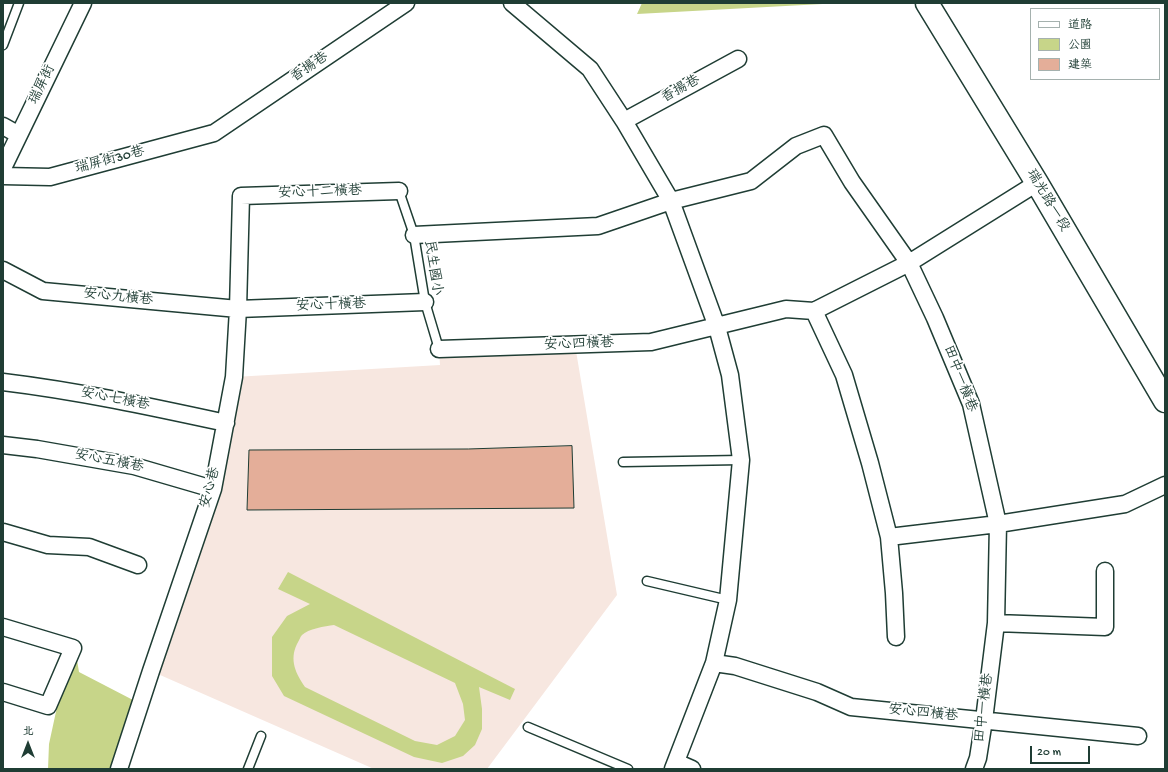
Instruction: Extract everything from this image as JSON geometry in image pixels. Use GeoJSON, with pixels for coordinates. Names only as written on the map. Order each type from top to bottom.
{"type":"FeatureCollection","features":[{"type":"Feature","properties":{"kind":"street","name":"瑞屏街"},"geometry":{"type":"LineString","coordinates":[[3,168],[83,3]]}},
{"type":"Feature","properties":{"kind":"street","name":"香揚巷"},"geometry":{"type":"LineString","coordinates":[[214,133],[406,3]]}},
{"type":"Feature","properties":{"kind":"street"},"geometry":{"type":"LineString","coordinates":[[512,3],[590,69],[624,121],[671,201],[717,326],[730,375],[741,460],[728,600],[714,663],[674,766],[692,769]]}},
{"type":"Feature","properties":{"kind":"street","name":"瑞光路一段"},"geometry":{"type":"LineString","coordinates":[[927,3],[1037,183],[1165,401]]}},
{"type":"Feature","properties":{"kind":"street","name":"香揚巷"},"geometry":{"type":"LineString","coordinates":[[624,121],[738,59]]}},
{"type":"Feature","properties":{"kind":"street"},"geometry":{"type":"LineString","coordinates":[[3,126],[19,135]]}},
{"type":"Feature","properties":{"kind":"street","name":"瑞屏街30巷"},"geometry":{"type":"LineString","coordinates":[[3,176],[50,177],[214,133]]}},
{"type":"Feature","properties":{"kind":"street","name":"田中一橫巷"},"geometry":{"type":"LineString","coordinates":[[671,201],[750,181],[796,146],[824,135],[852,182],[909,263],[935,318],[972,404],[998,524],[996,623],[984,720],[978,758],[974,769]]}},
{"type":"Feature","properties":{"kind":"street"},"geometry":{"type":"LineString","coordinates":[[717,326],[786,309],[814,311],[909,263],[1037,183]]}},
{"type":"Feature","properties":{"kind":"street","name":"安心十二橫巷"},"geometry":{"type":"LineString","coordinates":[[241,196],[399,191]]}},
{"type":"Feature","properties":{"kind":"street","name":"安心巷"},"geometry":{"type":"LineString","coordinates":[[119,769],[214,489],[234,377],[238,309],[241,196]]}},
{"type":"Feature","properties":{"kind":"street"},"geometry":{"type":"LineString","coordinates":[[414,234],[598,226],[671,201]]}},
{"type":"Feature","properties":{"kind":"street","name":"安心九橫巷"},"geometry":{"type":"LineString","coordinates":[[3,270],[43,291],[238,309]]}},
{"type":"Feature","properties":{"kind":"street","name":"安心十橫巷"},"geometry":{"type":"LineString","coordinates":[[238,309],[425,302]]}},
{"type":"Feature","properties":{"kind":"street"},"geometry":{"type":"LineString","coordinates":[[814,311],[844,375],[870,463],[888,536],[894,593],[896,637]]}},
{"type":"Feature","properties":{"kind":"street","name":"安心四橫巷"},"geometry":{"type":"LineString","coordinates":[[439,349],[651,342],[717,326]]}},
{"type":"Feature","properties":{"kind":"street","name":"安心七橫巷"},"geometry":{"type":"LineString","coordinates":[[3,382],[37,386],[130,403],[226,423]]}},
{"type":"Feature","properties":{"kind":"street","name":"安心五橫巷"},"geometry":{"type":"LineString","coordinates":[[3,445],[37,449],[134,466],[214,489]]}},
{"type":"Feature","properties":{"kind":"street"},"geometry":{"type":"LineString","coordinates":[[888,536],[998,524],[1125,504],[1165,485]]}},
{"type":"Feature","properties":{"kind":"street"},"geometry":{"type":"LineString","coordinates":[[3,532],[48,545],[89,547],[138,565]]}},
{"type":"Feature","properties":{"kind":"street"},"geometry":{"type":"LineString","coordinates":[[996,623],[1105,627],[1105,571]]}},
{"type":"Feature","properties":{"kind":"street"},"geometry":{"type":"LineString","coordinates":[[3,627],[73,648],[48,706],[3,692]]}},
{"type":"Feature","properties":{"kind":"street","name":"安心四橫巷"},"geometry":{"type":"LineString","coordinates":[[714,663],[735,666],[817,692],[851,707],[1138,736]]}},
{"type":"Feature","properties":{"kind":"lane"},"geometry":{"type":"LineString","coordinates":[[3,45],[19,3]]}},
{"type":"Feature","properties":{"kind":"lane","name":"民生國小"},"geometry":{"type":"LineString","coordinates":[[399,191],[414,234],[425,302],[439,349]]}},
{"type":"Feature","properties":{"kind":"lane"},"geometry":{"type":"LineString","coordinates":[[623,462],[741,460]]}},
{"type":"Feature","properties":{"kind":"lane"},"geometry":{"type":"LineString","coordinates":[[647,581],[728,600]]}},
{"type":"Feature","properties":{"kind":"lane"},"geometry":{"type":"LineString","coordinates":[[528,727],[628,769]]}},
{"type":"Feature","properties":{"kind":"lane"},"geometry":{"type":"LineString","coordinates":[[248,769],[261,736]]}},
{"type":"Feature","properties":{"kind":"shaded area"},"geometry":{"type":"Polygon","coordinates":[[[575,345],[617,595],[487,769],[374,769],[151,671],[181,583],[234,377],[440,365],[439,349],[575,345]]]}},
{"type":"Feature","properties":{"kind":"green space"},"geometry":{"type":"Polygon","coordinates":[[[642,3],[841,3],[637,14],[642,3]]]}},
{"type":"Feature","properties":{"kind":"green space"},"geometry":{"type":"Polygon","coordinates":[[[288,572],[515,689],[510,700],[479,687],[482,709],[482,729],[475,745],[463,756],[442,763],[414,757],[284,696],[272,676],[272,637],[287,616],[310,604],[278,589],[288,572]],[[334,625],[308,631],[302,635],[295,650],[294,661],[296,672],[305,687],[415,741],[437,745],[455,736],[465,720],[463,704],[455,683],[334,625]]]}},
{"type":"Feature","properties":{"kind":"green space"},"geometry":{"type":"Polygon","coordinates":[[[77,660],[79,672],[133,700],[111,769],[48,769],[49,744],[57,707],[77,660]]]}},
{"type":"Feature","properties":{"kind":"building"},"geometry":{"type":"Polygon","coordinates":[[[572,446],[574,508],[247,510],[249,450],[468,449],[572,446]]]}}]}
